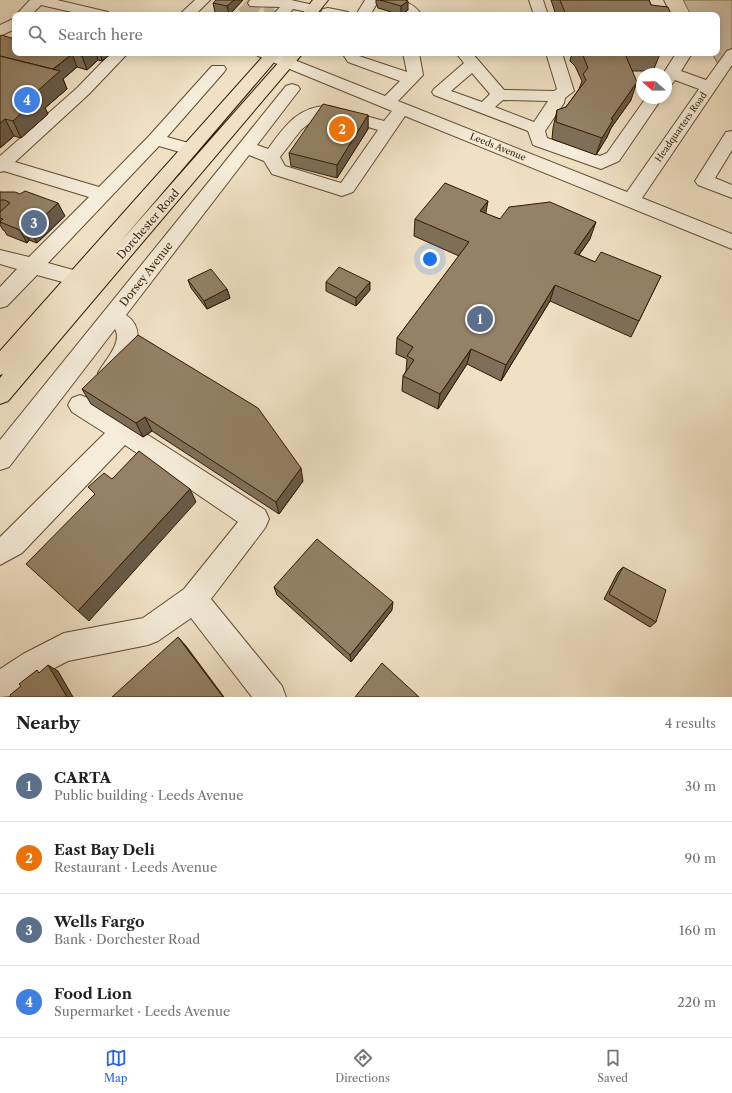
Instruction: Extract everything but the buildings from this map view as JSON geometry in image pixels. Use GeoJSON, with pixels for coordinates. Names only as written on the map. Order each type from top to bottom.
{"type":"FeatureCollection","features":[{"type":"Feature","properties":{"kind":"main road"},"geometry":{"type":"LineString","coordinates":[[319,10],[338,0]]}},
{"type":"Feature","properties":{"kind":"main road","name":"Dorchester Road"},"geometry":{"type":"LineString","coordinates":[[0,394],[86,281],[190,149],[278,56]]}},
{"type":"Feature","properties":{"kind":"main road","name":"Dorchester Road"},"geometry":{"type":"LineString","coordinates":[[0,366],[86,281],[278,56]]}},
{"type":"Feature","properties":{"kind":"street"},"geometry":{"type":"LineString","coordinates":[[26,12],[38,0],[90,12]]}},
{"type":"Feature","properties":{"kind":"street"},"geometry":{"type":"LineString","coordinates":[[189,12],[203,0]]}},
{"type":"Feature","properties":{"kind":"street"},"geometry":{"type":"LineString","coordinates":[[365,12],[372,0]]}},
{"type":"Feature","properties":{"kind":"street"},"geometry":{"type":"LineString","coordinates":[[389,0],[410,8],[420,8]]}},
{"type":"Feature","properties":{"kind":"street"},"geometry":{"type":"LineString","coordinates":[[536,0],[540,12]]}},
{"type":"Feature","properties":{"kind":"street"},"geometry":{"type":"LineString","coordinates":[[656,0],[662,12]]}},
{"type":"Feature","properties":{"kind":"street"},"geometry":{"type":"LineString","coordinates":[[272,5],[319,10]]}},
{"type":"Feature","properties":{"kind":"street"},"geometry":{"type":"LineString","coordinates":[[0,32],[12,24]]}},
{"type":"Feature","properties":{"kind":"street","name":"Headquarters Road"},"geometry":{"type":"LineString","coordinates":[[630,200],[719,80],[732,54]]}},
{"type":"Feature","properties":{"kind":"street"},"geometry":{"type":"LineString","coordinates":[[1,165],[78,95],[117,56]]}},
{"type":"Feature","properties":{"kind":"street","name":"Leeds Avenue"},"geometry":{"type":"LineString","coordinates":[[281,56],[395,105],[732,242]]}},
{"type":"Feature","properties":{"kind":"street"},"geometry":{"type":"LineString","coordinates":[[352,56],[353,59],[446,87]]}},
{"type":"Feature","properties":{"kind":"street"},"geometry":{"type":"LineString","coordinates":[[246,147],[271,157],[278,170],[342,190],[347,188],[388,128],[395,105],[413,77],[410,56]]}},
{"type":"Feature","properties":{"kind":"street"},"geometry":{"type":"LineString","coordinates":[[462,132],[499,95],[557,96],[566,91],[555,56]]}},
{"type":"Feature","properties":{"kind":"street"},"geometry":{"type":"LineString","coordinates":[[672,72],[682,56]]}},
{"type":"Feature","properties":{"kind":"street"},"geometry":{"type":"LineString","coordinates":[[499,95],[468,58],[446,87],[440,92],[537,129]]}},
{"type":"Feature","properties":{"kind":"street"},"geometry":{"type":"LineString","coordinates":[[0,300],[155,140],[218,69]]}},
{"type":"Feature","properties":{"kind":"street"},"geometry":{"type":"LineString","coordinates":[[672,77],[719,80]]}},
{"type":"Feature","properties":{"kind":"street","name":"Dorsey Avenue"},"geometry":{"type":"LineString","coordinates":[[0,459],[292,89]]}},
{"type":"Feature","properties":{"kind":"street"},"geometry":{"type":"LineString","coordinates":[[557,96],[556,103],[536,131],[539,141],[601,163],[613,157],[650,104]]}},
{"type":"Feature","properties":{"kind":"street"},"geometry":{"type":"LineString","coordinates":[[271,157],[296,126],[314,111],[327,110],[388,128]]}},
{"type":"Feature","properties":{"kind":"street"},"geometry":{"type":"LineString","coordinates":[[732,136],[704,181],[732,192]]}},
{"type":"Feature","properties":{"kind":"street"},"geometry":{"type":"LineString","coordinates":[[155,140],[190,149]]}},
{"type":"Feature","properties":{"kind":"street"},"geometry":{"type":"LineString","coordinates":[[1,165],[102,194]]}},
{"type":"Feature","properties":{"kind":"street"},"geometry":{"type":"LineString","coordinates":[[0,257],[86,281]]}},
{"type":"Feature","properties":{"kind":"street"},"geometry":{"type":"LineString","coordinates":[[80,405],[119,360],[125,346],[127,334],[125,326],[112,316]]}},
{"type":"Feature","properties":{"kind":"street"},"geometry":{"type":"LineString","coordinates":[[0,686],[33,664],[64,647],[148,631],[194,599],[256,519],[123,430],[54,390]]}},
{"type":"Feature","properties":{"kind":"street"},"geometry":{"type":"LineString","coordinates":[[0,552],[13,544],[123,430]]}},
{"type":"Feature","properties":{"kind":"street"},"geometry":{"type":"LineString","coordinates":[[194,599],[271,697]]}},
{"type":"Feature","properties":{"kind":"shaded area"},"geometry":{"type":"Polygon","coordinates":[[[683,0],[732,0],[732,54],[721,70],[714,56],[720,56],[720,12],[689,12],[683,0]]]}},
{"type":"Feature","properties":{"kind":"tunnel"},"geometry":{"type":"LineString","coordinates":[[247,12],[255,3]]}},
{"type":"Feature","properties":{"kind":"place","name":"Food Lion"},"geometry":{"type":"Point","coordinates":[27,100]}},
{"type":"Feature","properties":{"kind":"place","name":"East Bay Deli"},"geometry":{"type":"Point","coordinates":[342,129]}},
{"type":"Feature","properties":{"kind":"place","name":"Wells Fargo"},"geometry":{"type":"Point","coordinates":[34,223]}},
{"type":"Feature","properties":{"kind":"place","name":"CARTA"},"geometry":{"type":"Point","coordinates":[480,319]}}]}
